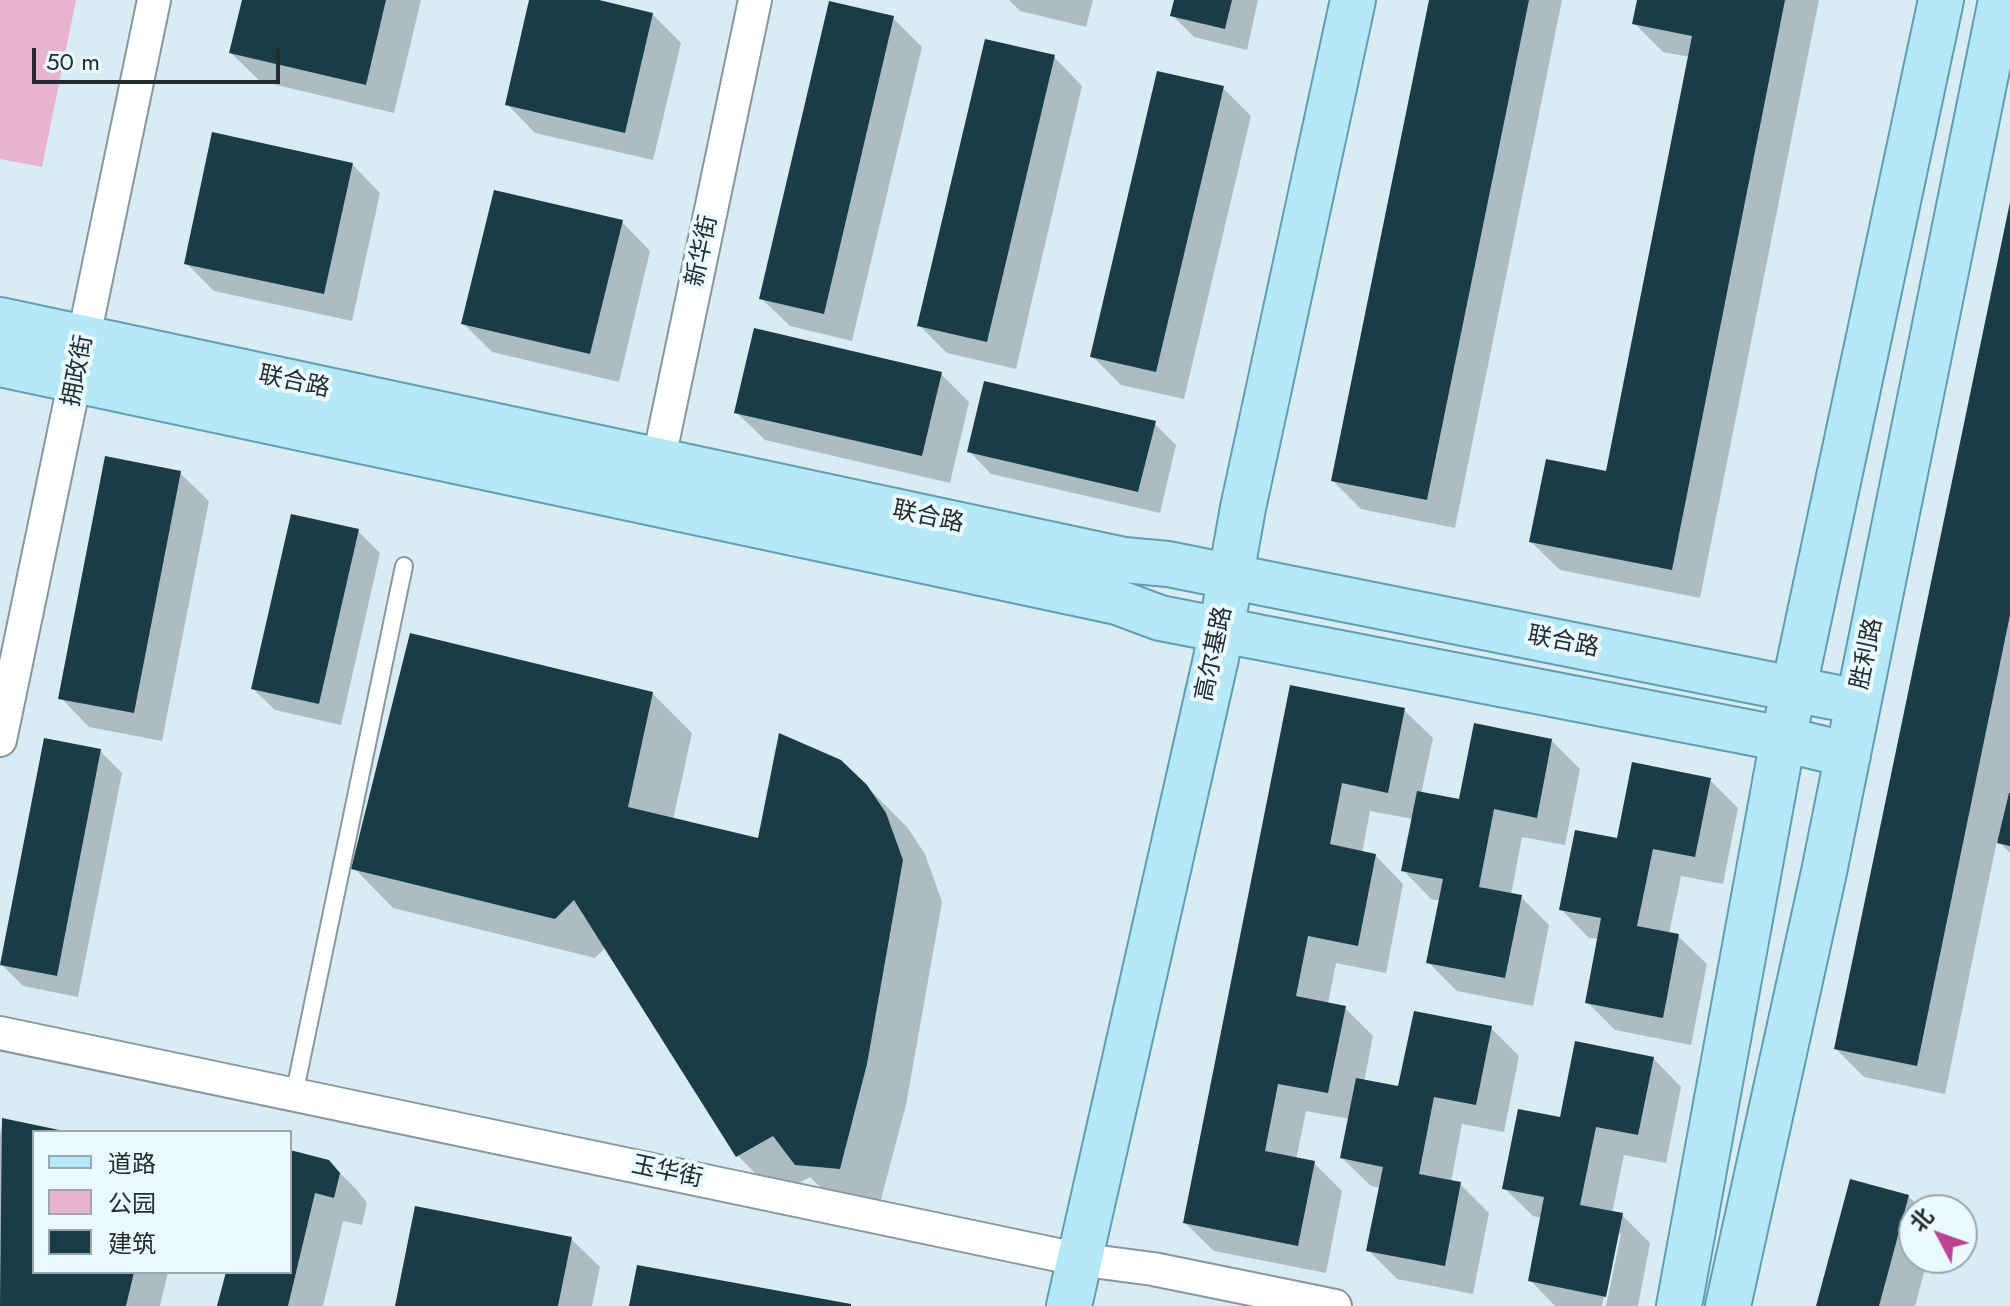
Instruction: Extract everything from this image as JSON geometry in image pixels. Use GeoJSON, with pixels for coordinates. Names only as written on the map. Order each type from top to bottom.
{"type":"FeatureCollection","features":[{"type":"Feature","properties":{"kind":"main road","name":"高尔基路"},"geometry":{"type":"LineString","coordinates":[[1069,1306],[1077,1259],[1221,630],[1353,0]]}},
{"type":"Feature","properties":{"kind":"main road"},"geometry":{"type":"LineString","coordinates":[[1679,1306],[1783,739],[1941,0]]}},
{"type":"Feature","properties":{"kind":"main road","name":"胜利路"},"geometry":{"type":"LineString","coordinates":[[1728,1306],[1848,755],[2001,0]]}},
{"type":"Feature","properties":{"kind":"main road","name":"联合路"},"geometry":{"type":"LineString","coordinates":[[0,320],[86,338],[654,482],[1117,602],[1160,618],[1783,739],[1848,755]]}},
{"type":"Feature","properties":{"kind":"main road","name":"联合路"},"geometry":{"type":"LineString","coordinates":[[0,364],[78,381],[654,482],[1231,577],[1858,702]]}},
{"type":"Feature","properties":{"kind":"street","name":"拥政街"},"geometry":{"type":"LineString","coordinates":[[0,740],[78,381],[154,0]]}},
{"type":"Feature","properties":{"kind":"street","name":"新华街"},"geometry":{"type":"LineString","coordinates":[[654,482],[755,0]]}},
{"type":"Feature","properties":{"kind":"street","name":"玉华街"},"geometry":{"type":"LineString","coordinates":[[0,1033],[1077,1259],[1153,1269],[1335,1306]]}},
{"type":"Feature","properties":{"kind":"lane"},"geometry":{"type":"LineString","coordinates":[[294,1095],[404,566]]}},
{"type":"Feature","properties":{"kind":"green space"},"geometry":{"type":"Polygon","coordinates":[[[0,0],[76,0],[42,167],[0,159],[0,0]]]}},
{"type":"Feature","properties":{"kind":"building"},"geometry":{"type":"Polygon","coordinates":[[[242,0],[386,0],[366,85],[229,53],[242,0]]]}},
{"type":"Feature","properties":{"kind":"building"},"geometry":{"type":"Polygon","coordinates":[[[529,0],[599,0],[653,13],[625,133],[505,105],[529,0]]]}},
{"type":"Feature","properties":{"kind":"building"},"geometry":{"type":"Polygon","coordinates":[[[1174,0],[1232,0],[1225,29],[1170,16],[1174,0]]]}},
{"type":"Feature","properties":{"kind":"building"},"geometry":{"type":"Polygon","coordinates":[[[1429,0],[1529,0],[1427,500],[1331,481],[1429,0]]]}},
{"type":"Feature","properties":{"kind":"building"},"geometry":{"type":"Polygon","coordinates":[[[1637,0],[1785,0],[1672,570],[1529,542],[1546,459],[1606,471],[1692,36],[1632,24],[1637,0]]]}},
{"type":"Feature","properties":{"kind":"building"},"geometry":{"type":"Polygon","coordinates":[[[829,1],[894,16],[824,314],[759,299],[829,1]]]}},
{"type":"Feature","properties":{"kind":"building"},"geometry":{"type":"Polygon","coordinates":[[[985,39],[1055,55],[987,342],[917,326],[985,39]]]}},
{"type":"Feature","properties":{"kind":"building"},"geometry":{"type":"Polygon","coordinates":[[[1157,71],[1224,86],[1156,372],[1090,357],[1157,71]]]}},
{"type":"Feature","properties":{"kind":"building"},"geometry":{"type":"Polygon","coordinates":[[[212,132],[353,163],[324,294],[184,264],[212,132]]]}},
{"type":"Feature","properties":{"kind":"building"},"geometry":{"type":"Polygon","coordinates":[[[494,190],[623,220],[590,354],[461,324],[494,190]]]}},
{"type":"Feature","properties":{"kind":"building"},"geometry":{"type":"Polygon","coordinates":[[[2010,202],[2010,615],[1917,1066],[1834,1049],[2010,202]]]}},
{"type":"Feature","properties":{"kind":"building"},"geometry":{"type":"Polygon","coordinates":[[[754,328],[942,372],[922,456],[734,413],[754,328]]]}},
{"type":"Feature","properties":{"kind":"building"},"geometry":{"type":"Polygon","coordinates":[[[984,381],[1156,421],[1138,492],[967,452],[984,381]]]}},
{"type":"Feature","properties":{"kind":"building"},"geometry":{"type":"Polygon","coordinates":[[[105,456],[181,471],[134,713],[58,699],[105,456]]]}},
{"type":"Feature","properties":{"kind":"building"},"geometry":{"type":"Polygon","coordinates":[[[291,514],[359,529],[319,704],[251,689],[291,514]]]}},
{"type":"Feature","properties":{"kind":"building"},"geometry":{"type":"Polygon","coordinates":[[[410,633],[653,692],[628,807],[758,838],[779,733],[841,760],[867,785],[886,813],[903,860],[867,1064],[840,1169],[795,1165],[773,1136],[736,1157],[574,900],[555,919],[351,869],[410,633]]]}},
{"type":"Feature","properties":{"kind":"building"},"geometry":{"type":"Polygon","coordinates":[[[1290,685],[1405,708],[1388,793],[1342,783],[1330,844],[1376,854],[1358,946],[1308,936],[1296,996],[1346,1006],[1328,1093],[1278,1084],[1265,1151],[1315,1161],[1298,1246],[1183,1223],[1290,685]]]}},
{"type":"Feature","properties":{"kind":"building"},"geometry":{"type":"Polygon","coordinates":[[[1474,723],[1552,739],[1537,818],[1494,809],[1479,887],[1522,895],[1505,978],[1426,963],[1443,879],[1401,871],[1417,791],[1459,799],[1474,723]]]}},
{"type":"Feature","properties":{"kind":"building"},"geometry":{"type":"Polygon","coordinates":[[[44,738],[101,749],[57,976],[0,965],[44,738]]]}},
{"type":"Feature","properties":{"kind":"building"},"geometry":{"type":"Polygon","coordinates":[[[1632,762],[1711,778],[1695,857],[1653,849],[1637,926],[1679,934],[1663,1018],[1585,1003],[1601,918],[1559,910],[1575,830],[1617,838],[1632,762]]]}},
{"type":"Feature","properties":{"kind":"building"},"geometry":{"type":"Polygon","coordinates":[[[2010,793],[2010,846],[1997,843],[2010,793]]]}},
{"type":"Feature","properties":{"kind":"building"},"geometry":{"type":"Polygon","coordinates":[[[1414,1011],[1492,1026],[1476,1105],[1434,1097],[1419,1174],[1461,1182],[1445,1266],[1366,1251],[1383,1167],[1340,1158],[1356,1078],[1398,1086],[1414,1011]]]}},
{"type":"Feature","properties":{"kind":"building"},"geometry":{"type":"Polygon","coordinates":[[[1575,1041],[1654,1057],[1638,1135],[1596,1127],[1580,1205],[1623,1213],[1606,1297],[1528,1281],[1544,1197],[1502,1189],[1518,1109],[1560,1117],[1575,1041]]]}},
{"type":"Feature","properties":{"kind":"building"},"geometry":{"type":"Polygon","coordinates":[[[2,1118],[59,1130],[32,1130],[32,1274],[134,1274],[126,1306],[0,1306],[2,1118]]]}},
{"type":"Feature","properties":{"kind":"building"},"geometry":{"type":"Polygon","coordinates":[[[292,1151],[329,1160],[340,1173],[334,1198],[315,1193],[288,1306],[217,1306],[225,1274],[292,1274],[292,1151]]]}},
{"type":"Feature","properties":{"kind":"building"},"geometry":{"type":"Polygon","coordinates":[[[1850,1179],[1905,1194],[1898,1194],[1898,1236],[1879,1306],[1816,1306],[1850,1179]]]}},
{"type":"Feature","properties":{"kind":"building"},"geometry":{"type":"Polygon","coordinates":[[[415,1206],[572,1237],[558,1306],[395,1306],[415,1206]]]}},
{"type":"Feature","properties":{"kind":"building"},"geometry":{"type":"Polygon","coordinates":[[[637,1265],[851,1304],[851,1306],[629,1306],[637,1265]]]}}]}
